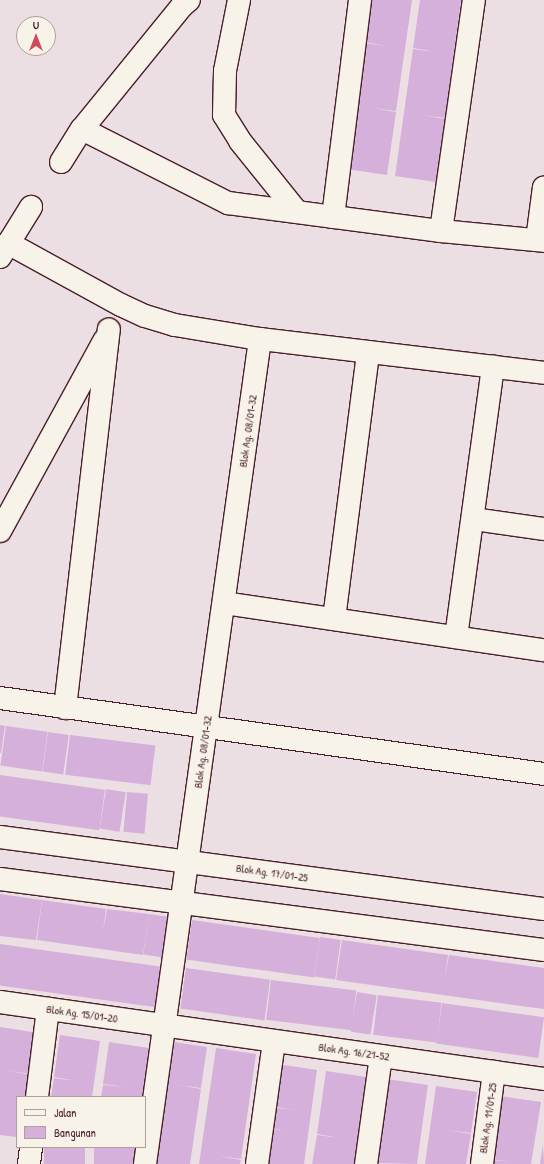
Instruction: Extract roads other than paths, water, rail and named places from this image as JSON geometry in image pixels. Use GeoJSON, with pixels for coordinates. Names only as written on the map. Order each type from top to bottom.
{"type":"FeatureCollection","features":[{"type":"Feature","properties":{"kind":"street"},"geometry":{"type":"LineString","coordinates":[[61,162],[82,128],[182,6],[189,0]]}},
{"type":"Feature","properties":{"kind":"street"},"geometry":{"type":"LineString","coordinates":[[239,0],[225,72],[224,115],[240,141],[297,212]]}},
{"type":"Feature","properties":{"kind":"street"},"geometry":{"type":"LineString","coordinates":[[333,217],[360,0]]}},
{"type":"Feature","properties":{"kind":"street"},"geometry":{"type":"LineString","coordinates":[[441,231],[474,0]]}},
{"type":"Feature","properties":{"kind":"street"},"geometry":{"type":"LineString","coordinates":[[82,128],[228,203],[441,231],[540,240],[544,187]]}},
{"type":"Feature","properties":{"kind":"street"},"geometry":{"type":"LineString","coordinates":[[31,207],[4,250],[146,316],[175,325],[260,339],[544,373]]}},
{"type":"Feature","properties":{"kind":"street"},"geometry":{"type":"LineString","coordinates":[[0,531],[109,330],[121,304]]}},
{"type":"Feature","properties":{"kind":"street"},"geometry":{"type":"LineString","coordinates":[[65,708],[109,330]]}},
{"type":"Feature","properties":{"kind":"street","name":"Blok Ag. 08/01-32"},"geometry":{"type":"LineString","coordinates":[[145,1164],[260,339]]}},
{"type":"Feature","properties":{"kind":"street"},"geometry":{"type":"LineString","coordinates":[[334,619],[368,352]]}},
{"type":"Feature","properties":{"kind":"street"},"geometry":{"type":"LineString","coordinates":[[456,638],[493,367]]}},
{"type":"Feature","properties":{"kind":"street"},"geometry":{"type":"LineString","coordinates":[[473,519],[544,530]]}},
{"type":"Feature","properties":{"kind":"street"},"geometry":{"type":"LineString","coordinates":[[224,603],[544,650]]}},
{"type":"Feature","properties":{"kind":"street"},"geometry":{"type":"LineString","coordinates":[[0,698],[544,774]]}},
{"type":"Feature","properties":{"kind":"street","name":"Blok Ag. 17/01-25"},"geometry":{"type":"LineString","coordinates":[[0,837],[544,909]]}},
{"type":"Feature","properties":{"kind":"street"},"geometry":{"type":"LineString","coordinates":[[0,879],[544,950]]}},
{"type":"Feature","properties":{"kind":"street","name":"Blok Ag. 15/01-20"},"geometry":{"type":"LineString","coordinates":[[0,1002],[165,1026]]}},
{"type":"Feature","properties":{"kind":"street"},"geometry":{"type":"LineString","coordinates":[[37,1096],[48,1009]]}},
{"type":"Feature","properties":{"kind":"street","name":"Blok Ag. 16/21-52"},"geometry":{"type":"LineString","coordinates":[[165,1026],[544,1079]]}},
{"type":"Feature","properties":{"kind":"street"},"geometry":{"type":"LineString","coordinates":[[257,1164],[274,1041]]}},
{"type":"Feature","properties":{"kind":"street"},"geometry":{"type":"LineString","coordinates":[[366,1164],[381,1056]]}},
{"type":"Feature","properties":{"kind":"street","name":"Blok Ag. 11/01-25"},"geometry":{"type":"LineString","coordinates":[[482,1164],[494,1072]]}},
{"type":"Feature","properties":{"kind":"street"},"geometry":{"type":"LineString","coordinates":[[29,1164],[31,1148]]}}]}
